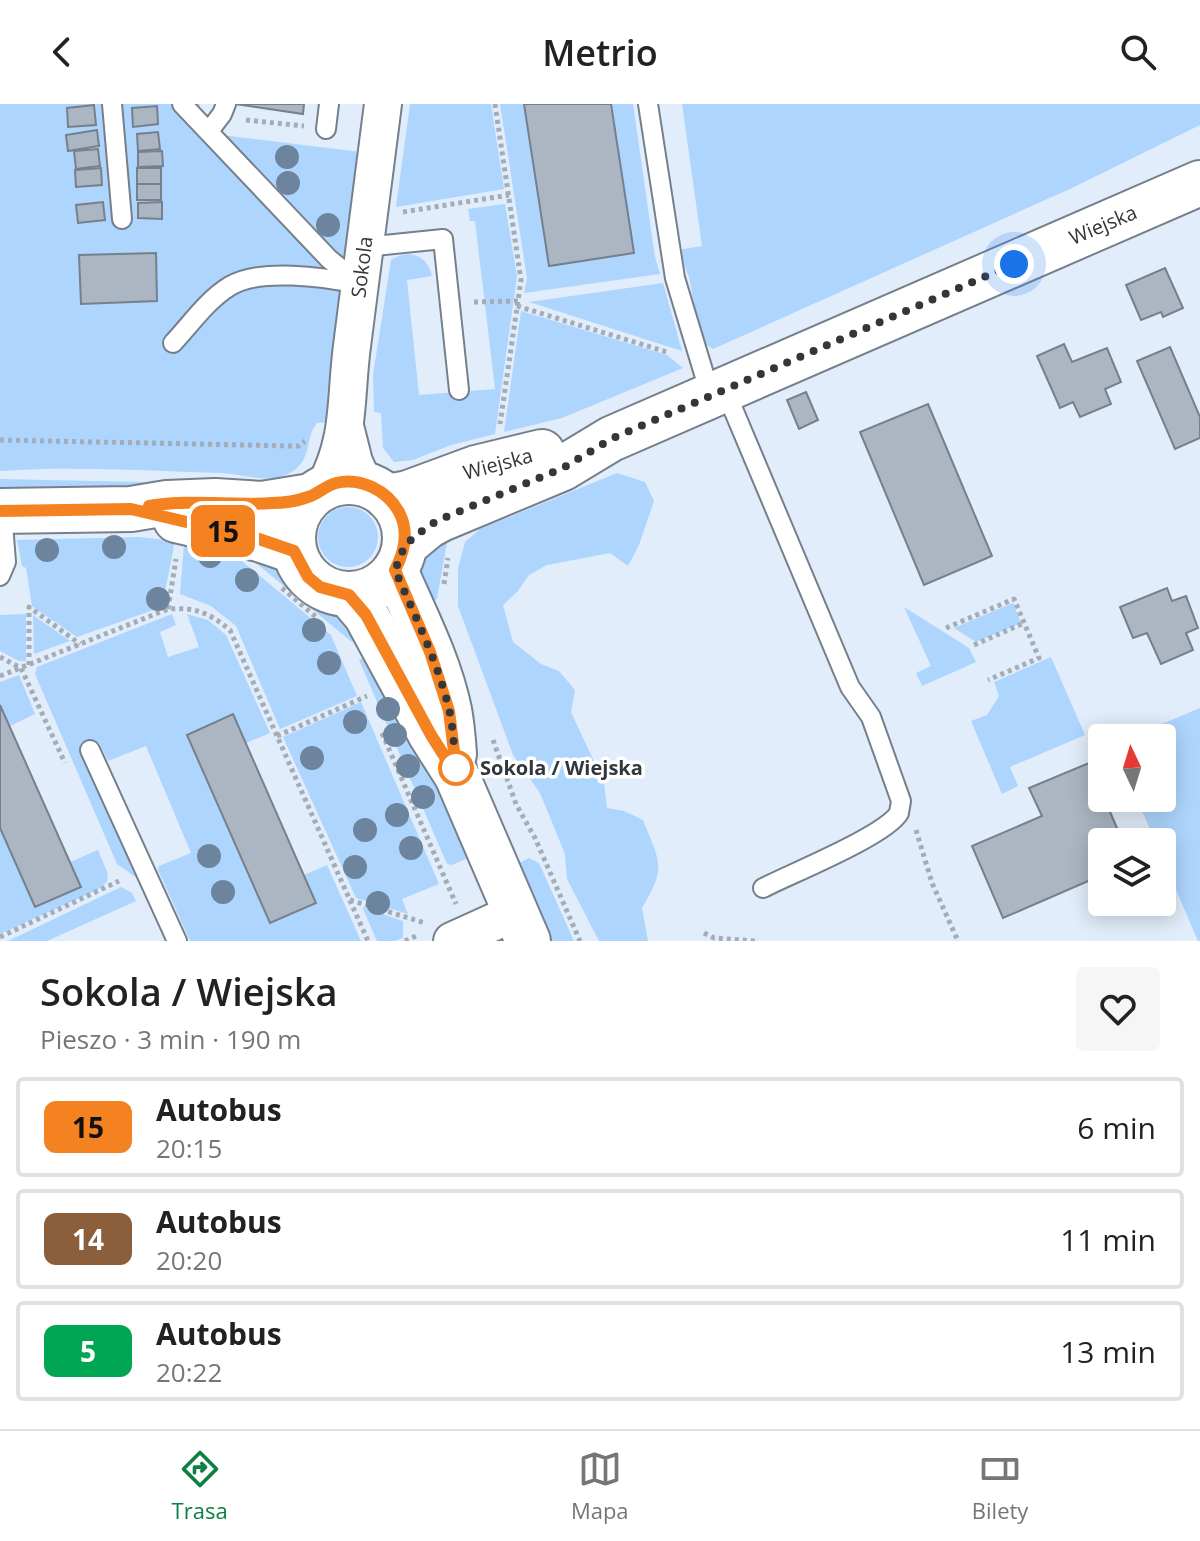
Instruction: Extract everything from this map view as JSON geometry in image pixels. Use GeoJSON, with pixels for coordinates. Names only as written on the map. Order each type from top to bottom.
{"type":"FeatureCollection","features":[{"type":"Feature","properties":{"kind":"street","name":"Sokola"},"geometry":{"type":"LineString","coordinates":[[347,491],[354,462],[346,430],[349,366],[383,104]]}},
{"type":"Feature","properties":{"kind":"street","name":"Wiejska"},"geometry":{"type":"LineString","coordinates":[[400,558],[428,526],[563,468],[713,385],[1200,183]]}},
{"type":"Feature","properties":{"kind":"street","name":"Wiejska"},"geometry":{"type":"LineString","coordinates":[[1,511],[131,509],[191,502],[283,503],[347,491],[408,493],[476,468],[611,439]]}},
{"type":"Feature","properties":{"kind":"street"},"geometry":{"type":"LineString","coordinates":[[452,934],[522,926],[457,776],[431,735],[374,627],[337,610],[320,587],[308,577],[283,566],[301,507],[347,491],[402,519],[400,558],[449,711],[457,776]]}},
{"type":"Feature","properties":{"kind":"street","name":"Wiejska"},"geometry":{"type":"LineString","coordinates":[[131,509],[259,539],[283,566]]}},
{"type":"Feature","properties":{"kind":"street"},"geometry":{"type":"LineString","coordinates":[[337,610],[376,588],[400,558]]}},
{"type":"Feature","properties":{"kind":"lane"},"geometry":{"type":"LineString","coordinates":[[112,104],[122,219]]}},
{"type":"Feature","properties":{"kind":"lane"},"geometry":{"type":"LineString","coordinates":[[182,104],[329,259],[360,284]]}},
{"type":"Feature","properties":{"kind":"lane"},"geometry":{"type":"LineString","coordinates":[[209,131],[226,104]]}},
{"type":"Feature","properties":{"kind":"lane"},"geometry":{"type":"LineString","coordinates":[[326,129],[329,104]]}},
{"type":"Feature","properties":{"kind":"lane"},"geometry":{"type":"LineString","coordinates":[[648,104],[675,278],[713,385],[850,687],[871,717],[912,822]]}},
{"type":"Feature","properties":{"kind":"lane"},"geometry":{"type":"LineString","coordinates":[[365,247],[443,239],[459,390]]}},
{"type":"Feature","properties":{"kind":"lane"},"geometry":{"type":"LineString","coordinates":[[173,343],[207,305],[233,284],[259,278],[312,275],[360,284]]}},
{"type":"Feature","properties":{"kind":"lane"},"geometry":{"type":"LineString","coordinates":[[0,576],[6,562],[1,511]]}},
{"type":"Feature","properties":{"kind":"lane"},"geometry":{"type":"LineString","coordinates":[[90,750],[177,941]]}},
{"type":"Feature","properties":{"kind":"lane"},"geometry":{"type":"LineString","coordinates":[[763,888],[885,825],[899,812],[900,792]]}},
{"type":"Feature","properties":{"kind":"path"},"geometry":{"type":"LineString","coordinates":[[495,104],[521,280],[498,439]]}},
{"type":"Feature","properties":{"kind":"path"},"geometry":{"type":"LineString","coordinates":[[261,122],[305,126]]}},
{"type":"Feature","properties":{"kind":"path"},"geometry":{"type":"LineString","coordinates":[[390,214],[509,195]]}},
{"type":"Feature","properties":{"kind":"path"},"geometry":{"type":"LineString","coordinates":[[449,303],[518,304],[669,352],[713,385]]}},
{"type":"Feature","properties":{"kind":"path"},"geometry":{"type":"LineString","coordinates":[[0,440],[293,446]]}},
{"type":"Feature","properties":{"kind":"path"},"geometry":{"type":"LineString","coordinates":[[168,609],[177,552]]}},
{"type":"Feature","properties":{"kind":"path"},"geometry":{"type":"LineString","coordinates":[[441,598],[449,555]]}},
{"type":"Feature","properties":{"kind":"path"},"geometry":{"type":"LineString","coordinates":[[283,566],[337,610]]}},
{"type":"Feature","properties":{"kind":"path"},"geometry":{"type":"LineString","coordinates":[[946,628],[1014,599],[1039,658],[988,680]]}},
{"type":"Feature","properties":{"kind":"path"},"geometry":{"type":"LineString","coordinates":[[29,665],[29,607],[81,645]]}},
{"type":"Feature","properties":{"kind":"path"},"geometry":{"type":"LineString","coordinates":[[0,676],[168,609],[189,607],[214,617],[230,630],[368,941]]}},
{"type":"Feature","properties":{"kind":"path"},"geometry":{"type":"LineString","coordinates":[[974,645],[1025,623]]}},
{"type":"Feature","properties":{"kind":"path"},"geometry":{"type":"LineString","coordinates":[[361,682],[373,710]]}},
{"type":"Feature","properties":{"kind":"path"},"geometry":{"type":"LineString","coordinates":[[277,736],[367,696]]}},
{"type":"Feature","properties":{"kind":"path"},"geometry":{"type":"LineString","coordinates":[[379,724],[452,934]]}},
{"type":"Feature","properties":{"kind":"path"},"geometry":{"type":"LineString","coordinates":[[492,736],[516,804],[535,838],[580,941]]}},
{"type":"Feature","properties":{"kind":"path"},"geometry":{"type":"LineString","coordinates":[[912,822],[932,883],[958,941]]}},
{"type":"Feature","properties":{"kind":"path"},"geometry":{"type":"LineString","coordinates":[[0,937],[119,881]]}},
{"type":"Feature","properties":{"kind":"path"},"geometry":{"type":"LineString","coordinates":[[349,899],[452,934]]}},
{"type":"Feature","properties":{"kind":"path"},"geometry":{"type":"LineString","coordinates":[[704,933],[714,938],[755,941]]}},
{"type":"Feature","properties":{"kind":"shaded area"},"geometry":{"type":"Polygon","coordinates":[[[0,104],[200,104],[197,132],[361,152],[328,422],[317,423],[302,463],[296,469],[272,478],[111,469],[0,471],[0,104]]]}},
{"type":"Feature","properties":{"kind":"shaded area"},"geometry":{"type":"Polygon","coordinates":[[[410,104],[491,104],[504,189],[396,207],[410,104]]]}},
{"type":"Feature","properties":{"kind":"shaded area"},"geometry":{"type":"Polygon","coordinates":[[[500,104],[633,104],[660,274],[524,293],[527,278],[500,104]]]}},
{"type":"Feature","properties":{"kind":"shaded area"},"geometry":{"type":"Polygon","coordinates":[[[682,104],[1200,104],[1200,125],[1072,188],[713,349],[701,341],[689,277],[678,250],[702,246],[682,104]]]}},
{"type":"Feature","properties":{"kind":"shaded area"},"geometry":{"type":"Polygon","coordinates":[[[505,204],[517,276],[495,434],[451,445],[413,460],[394,462],[383,448],[381,413],[374,412],[373,375],[391,260],[404,254],[416,256],[426,263],[432,276],[407,280],[419,395],[495,389],[475,221],[470,221],[468,209],[505,204]]]}},
{"type":"Feature","properties":{"kind":"shaded area"},"geometry":{"type":"Polygon","coordinates":[[[663,283],[682,351],[529,302],[663,283]]]}},
{"type":"Feature","properties":{"kind":"shaded area"},"geometry":{"type":"Polygon","coordinates":[[[521,311],[667,355],[683,368],[562,418],[504,432],[521,311]]]}},
{"type":"Feature","properties":{"kind":"shaded area"},"geometry":{"type":"Polygon","coordinates":[[[617,473],[645,482],[654,501],[639,545],[628,566],[610,553],[547,565],[529,575],[503,605],[513,642],[541,664],[559,671],[575,690],[571,712],[604,783],[607,808],[624,811],[643,820],[658,864],[655,883],[642,908],[648,941],[599,941],[567,879],[565,854],[540,793],[513,755],[458,606],[458,569],[465,542],[480,529],[617,473]]]}},
{"type":"Feature","properties":{"kind":"shaded area"},"geometry":{"type":"Polygon","coordinates":[[[0,479],[236,484],[0,493],[0,479]]]}},
{"type":"Feature","properties":{"kind":"shaded area"},"geometry":{"type":"Polygon","coordinates":[[[348,507],[359,509],[369,516],[376,526],[376,548],[369,558],[359,565],[348,567],[337,565],[327,558],[320,548],[318,537],[320,526],[327,516],[337,509],[348,507]]]}},
{"type":"Feature","properties":{"kind":"shaded area"},"geometry":{"type":"Polygon","coordinates":[[[450,525],[437,599],[421,606],[417,577],[420,560],[450,525]]]}},
{"type":"Feature","properties":{"kind":"shaded area"},"geometry":{"type":"Polygon","coordinates":[[[139,537],[175,541],[162,607],[77,637],[32,606],[26,568],[22,566],[17,540],[139,537]]]}},
{"type":"Feature","properties":{"kind":"shaded area"},"geometry":{"type":"Polygon","coordinates":[[[184,545],[237,557],[331,635],[357,696],[280,729],[236,626],[211,606],[180,594],[184,545]]]}},
{"type":"Feature","properties":{"kind":"shaded area"},"geometry":{"type":"Polygon","coordinates":[[[251,559],[285,568],[305,592],[345,614],[366,634],[352,642],[251,559]]]}},
{"type":"Feature","properties":{"kind":"shaded area"},"geometry":{"type":"Polygon","coordinates":[[[1013,603],[1021,623],[976,642],[954,628],[1013,603]]]}},
{"type":"Feature","properties":{"kind":"shaded area"},"geometry":{"type":"Polygon","coordinates":[[[904,607],[969,648],[976,662],[922,686],[916,673],[931,666],[904,607]]]}},
{"type":"Feature","properties":{"kind":"shaded area"},"geometry":{"type":"Polygon","coordinates":[[[26,614],[26,661],[19,661],[0,651],[0,615],[26,614]]]}},
{"type":"Feature","properties":{"kind":"shaded area"},"geometry":{"type":"Polygon","coordinates":[[[172,614],[176,625],[160,632],[168,657],[199,647],[187,614],[208,620],[226,635],[270,733],[246,743],[233,714],[187,735],[270,923],[316,903],[304,875],[327,865],[361,941],[190,941],[158,870],[159,866],[191,853],[146,746],[108,761],[99,743],[83,752],[141,881],[117,864],[35,674],[37,667],[172,614]]]}},
{"type":"Feature","properties":{"kind":"shaded area"},"geometry":{"type":"Polygon","coordinates":[[[33,615],[70,641],[34,654],[33,615]]]}},
{"type":"Feature","properties":{"kind":"shaded area"},"geometry":{"type":"Polygon","coordinates":[[[376,652],[470,857],[452,865],[447,864],[359,660],[376,652]]]}},
{"type":"Feature","properties":{"kind":"shaded area"},"geometry":{"type":"Polygon","coordinates":[[[1051,657],[1085,735],[1010,767],[1018,786],[1002,794],[971,721],[987,715],[999,696],[994,682],[1051,657]]]}},
{"type":"Feature","properties":{"kind":"shaded area"},"geometry":{"type":"Polygon","coordinates":[[[19,675],[35,714],[10,726],[0,705],[0,682],[19,675]]]}},
{"type":"Feature","properties":{"kind":"shaded area"},"geometry":{"type":"Polygon","coordinates":[[[361,702],[439,884],[402,899],[408,914],[356,898],[283,737],[361,702]]]}},
{"type":"Feature","properties":{"kind":"shaded area"},"geometry":{"type":"Polygon","coordinates":[[[1200,708],[1200,941],[1176,890],[1176,828],[1150,828],[1142,812],[1176,812],[1176,724],[1162,724],[1200,708]]]}},
{"type":"Feature","properties":{"kind":"shaded area"},"geometry":{"type":"Polygon","coordinates":[[[0,828],[35,907],[80,887],[70,862],[98,850],[108,874],[107,882],[97,890],[0,934],[0,828]]]}},
{"type":"Feature","properties":{"kind":"shaded area"},"geometry":{"type":"Polygon","coordinates":[[[529,858],[539,863],[574,941],[548,941],[515,865],[529,858]]]}},
{"type":"Feature","properties":{"kind":"shaded area"},"geometry":{"type":"Polygon","coordinates":[[[121,887],[132,893],[136,901],[47,941],[8,941],[121,887]]]}},
{"type":"Feature","properties":{"kind":"shaded area"},"geometry":{"type":"Polygon","coordinates":[[[362,907],[403,921],[403,938],[377,941],[362,907]]]}},
{"type":"Feature","properties":{"kind":"building"},"geometry":{"type":"Polygon","coordinates":[[[235,104],[304,104],[303,114],[235,104]]]}},
{"type":"Feature","properties":{"kind":"building"},"geometry":{"type":"Polygon","coordinates":[[[524,104],[611,104],[634,253],[549,266],[524,104]]]}},
{"type":"Feature","properties":{"kind":"building"},"geometry":{"type":"Polygon","coordinates":[[[94,105],[96,125],[68,127],[67,108],[94,105]]]}},
{"type":"Feature","properties":{"kind":"building"},"geometry":{"type":"Polygon","coordinates":[[[157,106],[158,124],[133,127],[132,108],[157,106]]]}},
{"type":"Feature","properties":{"kind":"building"},"geometry":{"type":"Polygon","coordinates":[[[97,130],[99,146],[68,151],[66,135],[97,130]]]}},
{"type":"Feature","properties":{"kind":"building"},"geometry":{"type":"Polygon","coordinates":[[[158,132],[160,149],[138,151],[137,134],[158,132]]]}},
{"type":"Feature","properties":{"kind":"building"},"geometry":{"type":"Polygon","coordinates":[[[98,149],[100,166],[76,169],[74,151],[98,149]]]}},
{"type":"Feature","properties":{"kind":"building"},"geometry":{"type":"Polygon","coordinates":[[[162,151],[163,166],[138,167],[138,152],[162,151]]]}},
{"type":"Feature","properties":{"kind":"building"},"geometry":{"type":"Polygon","coordinates":[[[101,168],[102,185],[76,187],[75,170],[101,168]]]}},
{"type":"Feature","properties":{"kind":"building"},"geometry":{"type":"Polygon","coordinates":[[[137,168],[161,168],[161,184],[137,184],[137,168]]]}},
{"type":"Feature","properties":{"kind":"building"},"geometry":{"type":"Polygon","coordinates":[[[137,184],[161,184],[161,200],[137,200],[137,184]]]}},
{"type":"Feature","properties":{"kind":"building"},"geometry":{"type":"Polygon","coordinates":[[[103,202],[105,220],[78,223],[76,205],[103,202]]]}},
{"type":"Feature","properties":{"kind":"building"},"geometry":{"type":"Polygon","coordinates":[[[162,202],[162,219],[138,218],[138,203],[162,202]]]}},
{"type":"Feature","properties":{"kind":"building"},"geometry":{"type":"Polygon","coordinates":[[[156,253],[157,301],[81,304],[79,255],[156,253]]]}},
{"type":"Feature","properties":{"kind":"building"},"geometry":{"type":"Polygon","coordinates":[[[1165,268],[1183,308],[1163,317],[1161,312],[1141,320],[1126,285],[1165,268]]]}},
{"type":"Feature","properties":{"kind":"building"},"geometry":{"type":"Polygon","coordinates":[[[1064,344],[1072,362],[1107,348],[1121,382],[1105,389],[1111,404],[1080,417],[1073,402],[1060,408],[1037,356],[1064,344]]]}},
{"type":"Feature","properties":{"kind":"building"},"geometry":{"type":"Polygon","coordinates":[[[1170,347],[1200,417],[1200,438],[1175,449],[1137,361],[1170,347]]]}},
{"type":"Feature","properties":{"kind":"building"},"geometry":{"type":"Polygon","coordinates":[[[806,392],[818,420],[799,429],[787,400],[806,392]]]}},
{"type":"Feature","properties":{"kind":"building"},"geometry":{"type":"Polygon","coordinates":[[[928,404],[992,556],[924,585],[860,432],[928,404]]]}},
{"type":"Feature","properties":{"kind":"building"},"geometry":{"type":"Polygon","coordinates":[[[1167,588],[1172,601],[1186,596],[1198,628],[1186,633],[1193,650],[1161,664],[1147,633],[1133,638],[1120,607],[1167,588]]]}},
{"type":"Feature","properties":{"kind":"building"},"geometry":{"type":"Polygon","coordinates":[[[0,705],[81,887],[35,907],[0,828],[0,705]]]}},
{"type":"Feature","properties":{"kind":"building"},"geometry":{"type":"Polygon","coordinates":[[[233,714],[316,903],[270,923],[187,735],[233,714]]]}},
{"type":"Feature","properties":{"kind":"building"},"geometry":{"type":"Polygon","coordinates":[[[1088,763],[1088,812],[1110,812],[1117,828],[1088,828],[1088,881],[1003,918],[972,846],[1042,816],[1029,788],[1088,763]]]}},
{"type":"Feature","properties":{"kind":"bus line","name":"15"},"geometry":{"type":"LineString","coordinates":[[0,511],[131,509],[259,539],[294,551],[308,577],[320,587],[349,595],[366,615],[431,735],[457,776],[449,711],[418,620],[395,570],[402,558],[405,532],[396,507],[387,497],[377,489],[351,482],[338,483],[311,496],[283,503],[215,501],[149,506]]}},
{"type":"Feature","properties":{"kind":"place","name":"Sokola / Wiejska"},"geometry":{"type":"Point","coordinates":[456,768]}},
{"type":"Feature","properties":{"kind":"route"},"geometry":{"type":"LineString","coordinates":[[456,768],[457,776],[449,711],[441,682],[395,570],[405,545],[441,519],[563,468],[611,439],[1014,264]]}}]}
